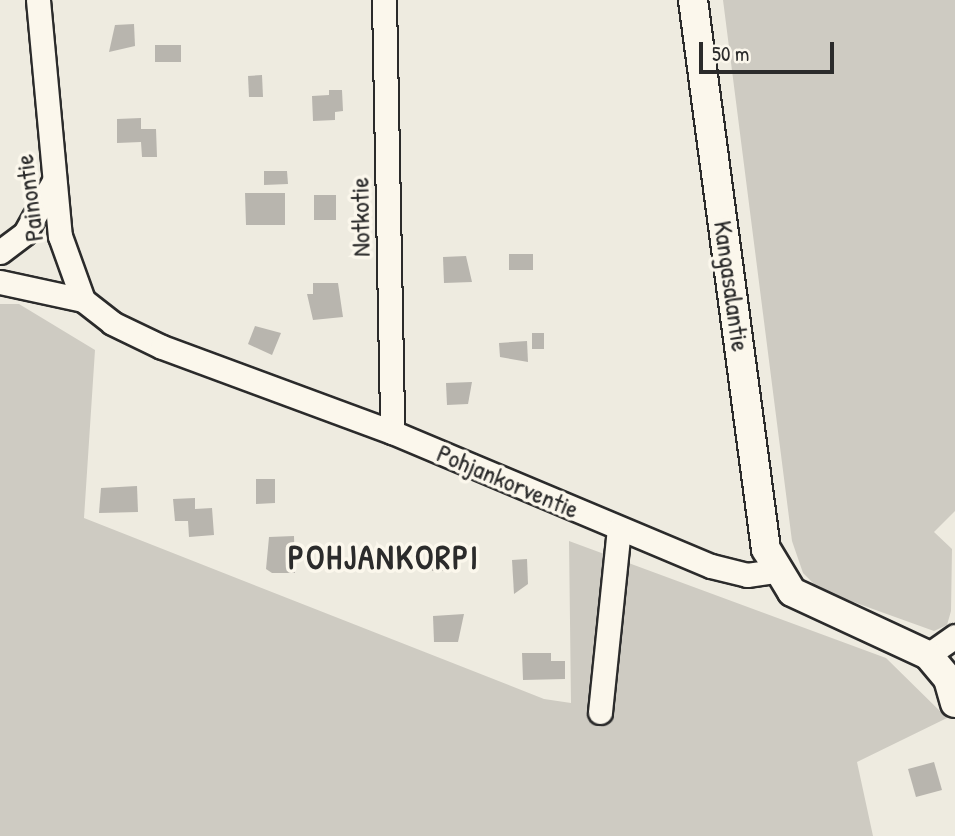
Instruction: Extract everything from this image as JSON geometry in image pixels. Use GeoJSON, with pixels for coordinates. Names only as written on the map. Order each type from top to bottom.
{"type":"FeatureCollection","features":[{"type":"Feature","properties":{"kind":"main road","name":"Kangasalantie"},"geometry":{"type":"LineString","coordinates":[[693,0],[760,513],[776,571]]}},
{"type":"Feature","properties":{"kind":"main road"},"geometry":{"type":"LineString","coordinates":[[776,571],[792,592],[928,655],[948,680],[955,703]]}},
{"type":"Feature","properties":{"kind":"street","name":"Painontie"},"geometry":{"type":"LineString","coordinates":[[38,0],[60,236],[83,300]]}},
{"type":"Feature","properties":{"kind":"street","name":"Notkotie"},"geometry":{"type":"LineString","coordinates":[[384,0],[392,432]]}},
{"type":"Feature","properties":{"kind":"street"},"geometry":{"type":"LineString","coordinates":[[0,252],[26,233],[55,178]]}},
{"type":"Feature","properties":{"kind":"street"},"geometry":{"type":"LineString","coordinates":[[0,282],[83,300]]}},
{"type":"Feature","properties":{"kind":"street","name":"Pohjankorventie"},"geometry":{"type":"LineString","coordinates":[[83,300],[162,347],[392,432],[711,566],[747,575],[776,571]]}},
{"type":"Feature","properties":{"kind":"street"},"geometry":{"type":"LineString","coordinates":[[600,712],[619,529]]}},
{"type":"Feature","properties":{"kind":"street"},"geometry":{"type":"LineString","coordinates":[[928,655],[955,636]]}},
{"type":"Feature","properties":{"kind":"shaded area"},"geometry":{"type":"Polygon","coordinates":[[[723,0],[955,0],[955,511],[934,532],[952,549],[951,611],[947,625],[934,631],[820,590],[803,573],[792,541],[723,0]]]}},
{"type":"Feature","properties":{"kind":"shaded area"},"geometry":{"type":"Polygon","coordinates":[[[0,304],[19,304],[95,350],[84,518],[544,699],[571,703],[569,541],[886,658],[947,718],[857,762],[873,836],[0,836],[0,304]]]}},
{"type":"Feature","properties":{"kind":"building"},"geometry":{"type":"Polygon","coordinates":[[[134,24],[135,46],[109,52],[115,25],[134,24]]]}},
{"type":"Feature","properties":{"kind":"building"},"geometry":{"type":"Polygon","coordinates":[[[155,45],[181,45],[181,62],[155,62],[155,45]]]}},
{"type":"Feature","properties":{"kind":"building"},"geometry":{"type":"Polygon","coordinates":[[[262,75],[263,97],[249,97],[248,76],[262,75]]]}},
{"type":"Feature","properties":{"kind":"building"},"geometry":{"type":"Polygon","coordinates":[[[329,90],[342,90],[343,111],[335,112],[335,120],[313,121],[312,96],[329,95],[329,90]]]}},
{"type":"Feature","properties":{"kind":"building"},"geometry":{"type":"Polygon","coordinates":[[[141,118],[141,129],[156,129],[157,157],[142,157],[141,142],[117,143],[117,119],[141,118]]]}},
{"type":"Feature","properties":{"kind":"building"},"geometry":{"type":"Polygon","coordinates":[[[264,171],[287,171],[288,184],[264,185],[264,171]]]}},
{"type":"Feature","properties":{"kind":"building"},"geometry":{"type":"Polygon","coordinates":[[[245,193],[285,193],[285,225],[246,225],[245,193]]]}},
{"type":"Feature","properties":{"kind":"building"},"geometry":{"type":"Polygon","coordinates":[[[314,195],[336,195],[336,220],[314,220],[314,195]]]}},
{"type":"Feature","properties":{"kind":"building"},"geometry":{"type":"Polygon","coordinates":[[[509,254],[533,254],[533,270],[509,270],[509,254]]]}},
{"type":"Feature","properties":{"kind":"building"},"geometry":{"type":"Polygon","coordinates":[[[466,256],[472,282],[444,283],[443,257],[466,256]]]}},
{"type":"Feature","properties":{"kind":"building"},"geometry":{"type":"Polygon","coordinates":[[[313,283],[338,283],[343,317],[313,320],[307,294],[313,294],[313,283]]]}},
{"type":"Feature","properties":{"kind":"building"},"geometry":{"type":"Polygon","coordinates":[[[255,326],[281,333],[272,355],[248,344],[255,326]]]}},
{"type":"Feature","properties":{"kind":"building"},"geometry":{"type":"Polygon","coordinates":[[[532,333],[544,333],[544,349],[532,349],[532,333]]]}},
{"type":"Feature","properties":{"kind":"building"},"geometry":{"type":"Polygon","coordinates":[[[527,341],[528,362],[500,357],[499,343],[527,341]]]}},
{"type":"Feature","properties":{"kind":"building"},"geometry":{"type":"Polygon","coordinates":[[[472,382],[468,404],[447,405],[446,383],[472,382]]]}},
{"type":"Feature","properties":{"kind":"building"},"geometry":{"type":"Polygon","coordinates":[[[256,479],[275,479],[275,503],[256,504],[256,479]]]}},
{"type":"Feature","properties":{"kind":"building"},"geometry":{"type":"Polygon","coordinates":[[[137,486],[138,512],[99,513],[101,488],[137,486]]]}},
{"type":"Feature","properties":{"kind":"building"},"geometry":{"type":"Polygon","coordinates":[[[195,498],[195,509],[212,508],[214,535],[189,537],[188,521],[175,521],[173,499],[195,498]]]}},
{"type":"Feature","properties":{"kind":"building"},"geometry":{"type":"Polygon","coordinates":[[[294,536],[295,573],[272,573],[266,569],[269,537],[294,536]]]}},
{"type":"Feature","properties":{"kind":"building"},"geometry":{"type":"Polygon","coordinates":[[[444,546],[445,571],[432,571],[432,547],[444,546]]]}},
{"type":"Feature","properties":{"kind":"building"},"geometry":{"type":"Polygon","coordinates":[[[527,559],[528,584],[514,594],[512,560],[527,559]]]}},
{"type":"Feature","properties":{"kind":"building"},"geometry":{"type":"Polygon","coordinates":[[[464,614],[458,642],[434,642],[433,616],[464,614]]]}},
{"type":"Feature","properties":{"kind":"building"},"geometry":{"type":"Polygon","coordinates":[[[522,653],[551,653],[551,661],[565,661],[565,679],[523,680],[522,653]]]}},
{"type":"Feature","properties":{"kind":"building"},"geometry":{"type":"Polygon","coordinates":[[[934,762],[942,790],[916,797],[908,769],[934,762]]]}},
{"type":"Feature","properties":{"kind":"district","name":"POHJANKORPI"},"geometry":{"type":"Point","coordinates":[384,558]}}]}
